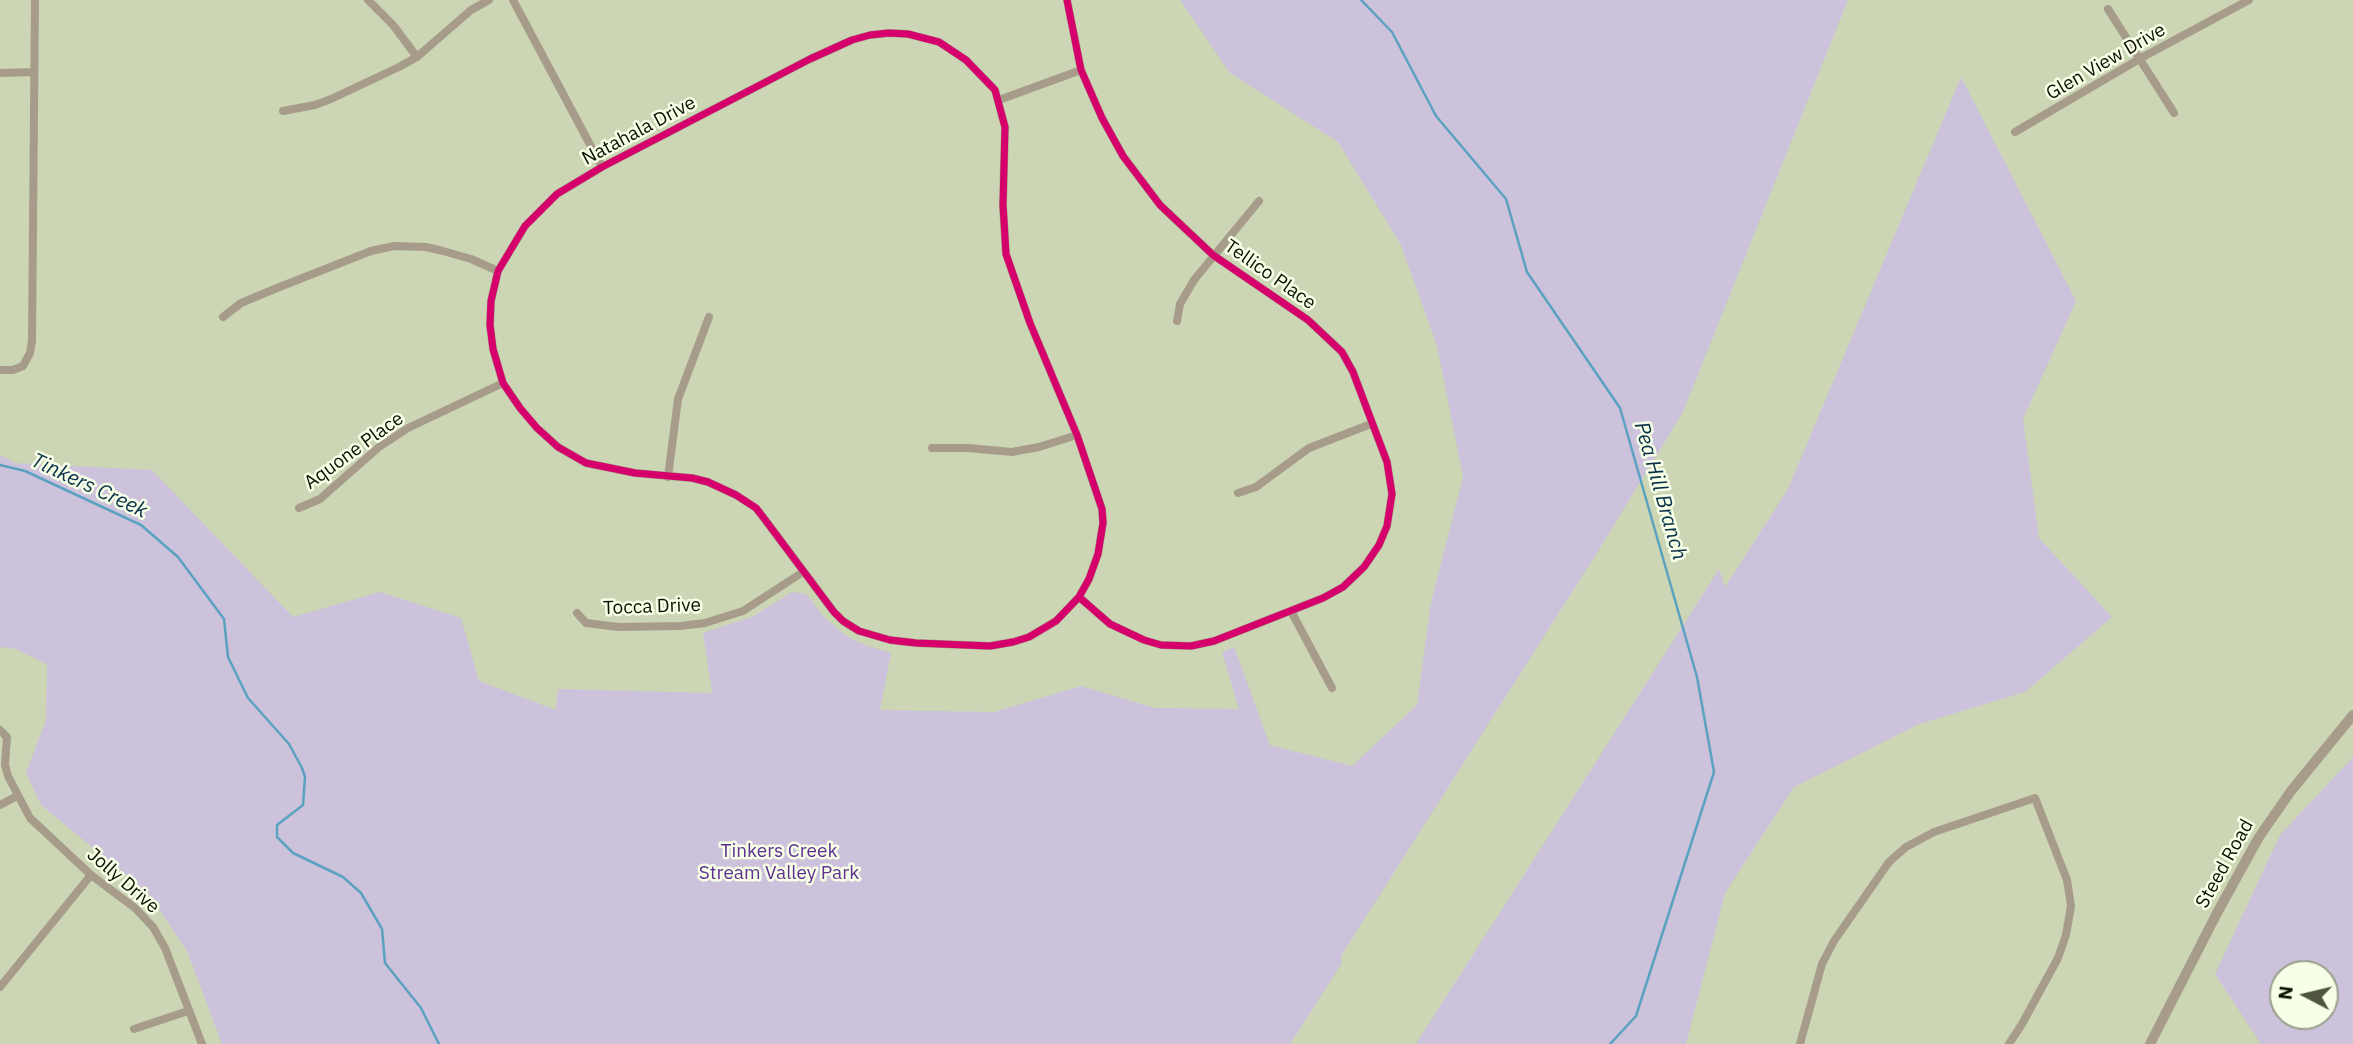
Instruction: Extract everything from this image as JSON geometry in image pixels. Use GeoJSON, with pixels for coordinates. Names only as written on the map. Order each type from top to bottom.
{"type":"FeatureCollection","features":[{"type":"Feature","properties":{"kind":"street"},"geometry":{"type":"LineString","coordinates":[[0,370],[13,370],[23,366],[30,353],[32,341],[35,0]]}},
{"type":"Feature","properties":{"kind":"street"},"geometry":{"type":"LineString","coordinates":[[368,0],[393,25],[417,57]]}},
{"type":"Feature","properties":{"kind":"street"},"geometry":{"type":"LineString","coordinates":[[283,111],[331,99],[417,57],[471,10],[489,0]]}},
{"type":"Feature","properties":{"kind":"street"},"geometry":{"type":"LineString","coordinates":[[513,0],[602,167]]}},
{"type":"Feature","properties":{"kind":"street","name":"Tellico Place"},"geometry":{"type":"LineString","coordinates":[[1067,0],[1081,70],[1101,118],[1135,173],[1160,205],[1213,255],[1308,320],[1342,352],[1353,372],[1391,478],[1390,510],[1383,537],[1364,567],[1343,587],[1214,641],[1176,646],[1144,640],[1110,624],[1079,597]]}},
{"type":"Feature","properties":{"kind":"street","name":"Glen View Drive"},"geometry":{"type":"LineString","coordinates":[[2015,132],[2141,58],[2249,0]]}},
{"type":"Feature","properties":{"kind":"street"},"geometry":{"type":"LineString","coordinates":[[2108,9],[2174,113]]}},
{"type":"Feature","properties":{"kind":"street","name":"Natahala Drive"},"geometry":{"type":"LineString","coordinates":[[908,34],[939,42],[966,60],[995,90],[999,100],[1005,127],[1003,205],[1006,254],[1102,509],[1103,523],[1095,565],[1079,597],[1056,621],[1029,637],[1013,642],[990,646],[916,643],[876,636],[843,621],[834,612],[756,508],[736,495],[692,478],[668,477],[586,463],[570,455],[537,428],[503,383],[493,349],[491,301],[498,271],[525,226],[543,206],[557,194],[602,167],[810,59],[870,35],[908,34]]}},
{"type":"Feature","properties":{"kind":"street"},"geometry":{"type":"LineString","coordinates":[[999,100],[1081,70]]}},
{"type":"Feature","properties":{"kind":"street"},"geometry":{"type":"LineString","coordinates":[[0,73],[34,72]]}},
{"type":"Feature","properties":{"kind":"street"},"geometry":{"type":"LineString","coordinates":[[1177,321],[1184,297],[1213,255],[1258,201]]}},
{"type":"Feature","properties":{"kind":"street"},"geometry":{"type":"LineString","coordinates":[[223,317],[241,303],[277,288],[371,251],[394,246],[434,249],[471,259],[498,271]]}},
{"type":"Feature","properties":{"kind":"street"},"geometry":{"type":"LineString","coordinates":[[668,477],[678,399],[709,317]]}},
{"type":"Feature","properties":{"kind":"street","name":"Aquone Place"},"geometry":{"type":"LineString","coordinates":[[299,508],[320,499],[379,447],[408,428],[503,383]]}},
{"type":"Feature","properties":{"kind":"street"},"geometry":{"type":"LineString","coordinates":[[1238,494],[1256,487],[1309,448],[1326,439],[1371,424]]}},
{"type":"Feature","properties":{"kind":"street"},"geometry":{"type":"LineString","coordinates":[[932,447],[1012,453],[1076,435]]}},
{"type":"Feature","properties":{"kind":"street","name":"Tocca Drive"},"geometry":{"type":"LineString","coordinates":[[577,613],[586,623],[618,627],[705,623],[743,611],[803,572]]}},
{"type":"Feature","properties":{"kind":"street"},"geometry":{"type":"LineString","coordinates":[[1291,611],[1332,688]]}},
{"type":"Feature","properties":{"kind":"street","name":"Steed Road"},"geometry":{"type":"LineString","coordinates":[[2150,1044],[2259,837],[2291,791],[2353,715]]}},
{"type":"Feature","properties":{"kind":"street","name":"Jolly Drive"},"geometry":{"type":"LineString","coordinates":[[0,730],[7,737],[6,771],[17,796],[37,827],[135,908],[153,927],[165,947],[202,1044]]}},
{"type":"Feature","properties":{"kind":"street"},"geometry":{"type":"LineString","coordinates":[[0,805],[17,796]]}},
{"type":"Feature","properties":{"kind":"street"},"geometry":{"type":"LineString","coordinates":[[1800,1044],[1822,964],[1834,941],[1889,862],[1906,847],[1934,832],[2035,798],[2067,880],[2071,906],[2066,935],[2058,958],[2009,1044]]}},
{"type":"Feature","properties":{"kind":"street"},"geometry":{"type":"LineString","coordinates":[[0,986],[91,874]]}},
{"type":"Feature","properties":{"kind":"street"},"geometry":{"type":"LineString","coordinates":[[134,1029],[188,1011]]}},
{"type":"Feature","properties":{"kind":"green space","name":"Tinkers Creek Stream Valley Park"},"geometry":{"type":"Polygon","coordinates":[[[1180,0],[1848,0],[1683,412],[1600,548],[1341,956],[1342,963],[1290,1044],[222,1044],[187,951],[149,894],[41,805],[26,773],[46,720],[47,664],[16,649],[0,647],[0,455],[15,463],[152,470],[293,617],[380,592],[461,618],[479,681],[556,710],[558,689],[712,693],[703,633],[752,617],[792,592],[806,594],[825,618],[848,637],[891,653],[880,710],[994,712],[1081,686],[1155,708],[1239,709],[1222,652],[1234,647],[1270,745],[1352,766],[1417,705],[1431,603],[1463,477],[1437,346],[1401,245],[1338,142],[1230,73],[1180,0]]]}},
{"type":"Feature","properties":{"kind":"green space"},"geometry":{"type":"Polygon","coordinates":[[[1961,77],[2076,301],[2023,419],[2039,538],[2112,617],[2025,692],[1919,724],[1794,787],[1725,893],[1686,1044],[1416,1044],[1719,569],[1725,587],[1788,489],[1961,77]]]}},
{"type":"Feature","properties":{"kind":"green space"},"geometry":{"type":"Polygon","coordinates":[[[2353,757],[2353,1044],[2261,1044],[2215,974],[2280,835],[2353,757]]]}},
{"type":"Feature","properties":{"kind":"waterway","name":"Pea Hill Branch"},"geometry":{"type":"LineString","coordinates":[[1361,0],[1392,32],[1436,116],[1506,199],[1527,272],[1620,408],[1697,677],[1714,772],[1636,1016],[1610,1044]]}},
{"type":"Feature","properties":{"kind":"waterway","name":"Tinkers Creek"},"geometry":{"type":"LineString","coordinates":[[0,465],[25,471],[141,525],[178,557],[224,619],[228,657],[248,698],[289,744],[302,768],[305,777],[303,805],[277,825],[277,837],[293,853],[343,877],[361,893],[382,929],[385,963],[421,1008],[439,1044]]}},
{"type":"Feature","properties":{"kind":"cycle path"},"geometry":{"type":"LineString","coordinates":[[1067,0],[1081,70],[1102,118],[1123,156],[1160,205],[1213,255],[1308,320],[1342,352],[1353,372],[1387,462],[1392,494],[1387,526],[1379,545],[1364,567],[1343,587],[1323,598],[1214,641],[1191,646],[1161,645],[1144,640],[1110,624],[1079,597]]}},
{"type":"Feature","properties":{"kind":"cycle path"},"geometry":{"type":"LineString","coordinates":[[889,33],[908,34],[939,42],[966,60],[995,90],[1005,127],[1003,205],[1006,254],[1030,323],[1077,435],[1102,509],[1103,523],[1098,554],[1079,597],[1056,621],[1029,637],[1013,642],[990,646],[916,643],[890,640],[859,631],[834,612],[756,508],[736,495],[692,478],[635,473],[586,463],[558,447],[537,428],[503,383],[493,349],[491,301],[498,271],[525,226],[557,194],[602,167],[810,59],[852,40],[889,33]]}}]}
